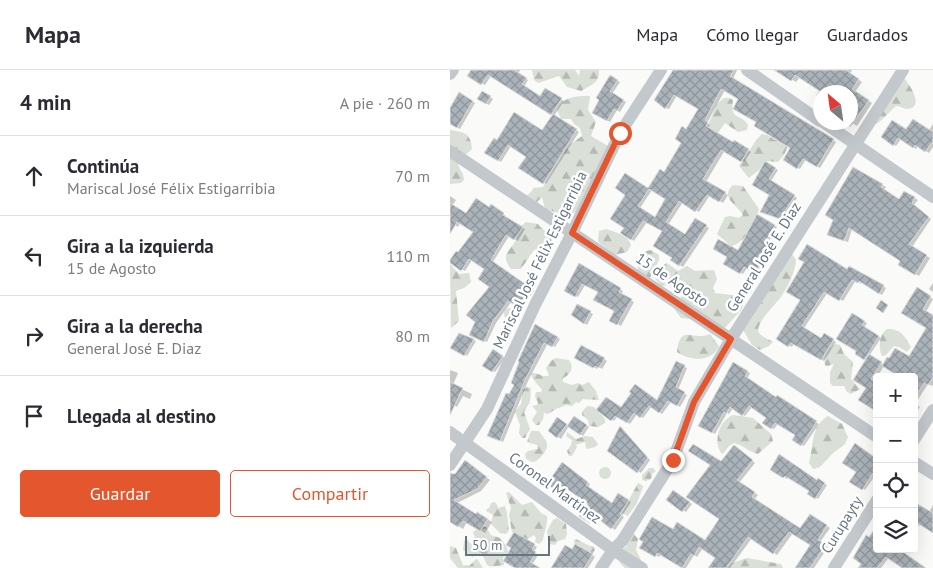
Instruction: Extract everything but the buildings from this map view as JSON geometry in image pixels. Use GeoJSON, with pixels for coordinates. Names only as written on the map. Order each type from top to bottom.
{"type":"FeatureCollection","features":[{"type":"Feature","properties":{"kind":"street"},"geometry":{"type":"LineString","coordinates":[[450,74],[453,70]]}},
{"type":"Feature","properties":{"kind":"street","name":"Mariscal José Félix Estigarribia"},"geometry":{"type":"LineString","coordinates":[[450,464],[487,409],[535,305],[620,133],[661,70]]}},
{"type":"Feature","properties":{"kind":"street"},"geometry":{"type":"LineString","coordinates":[[747,70],[813,116]]}},
{"type":"Feature","properties":{"kind":"street","name":"General José E. Diaz"},"geometry":{"type":"LineString","coordinates":[[601,568],[613,550],[622,542],[673,460],[694,402],[731,339],[902,70]]}},
{"type":"Feature","properties":{"kind":"street"},"geometry":{"type":"LineString","coordinates":[[834,130],[933,196]]}},
{"type":"Feature","properties":{"kind":"street","name":"15 de Agosto"},"geometry":{"type":"LineString","coordinates":[[450,151],[873,434]]}},
{"type":"Feature","properties":{"kind":"street"},"geometry":{"type":"LineString","coordinates":[[918,434],[933,410]]}},
{"type":"Feature","properties":{"kind":"street","name":"Coronel Martínez"},"geometry":{"type":"LineString","coordinates":[[450,432],[613,550],[642,568]]}},
{"type":"Feature","properties":{"kind":"street"},"geometry":{"type":"LineString","coordinates":[[916,463],[933,474]]}},
{"type":"Feature","properties":{"kind":"street","name":"Curupayty"},"geometry":{"type":"LineString","coordinates":[[834,568],[873,506]]}},
{"type":"Feature","properties":{"kind":"green space"},"geometry":{"type":"Polygon","coordinates":[[[532,70],[575,70],[579,76],[580,70],[599,70],[599,74],[594,83],[581,91],[567,87],[559,76],[538,83],[534,80],[532,70]]]}},
{"type":"Feature","properties":{"kind":"green space"},"geometry":{"type":"Polygon","coordinates":[[[903,77],[909,84],[916,100],[913,108],[907,109],[896,106],[881,121],[870,125],[867,116],[870,110],[903,77]]]}},
{"type":"Feature","properties":{"kind":"green space"},"geometry":{"type":"Polygon","coordinates":[[[590,96],[588,110],[596,122],[591,136],[608,146],[576,212],[568,216],[545,209],[542,197],[536,203],[525,197],[533,188],[543,187],[569,145],[582,136],[580,128],[571,119],[561,119],[557,110],[560,105],[567,99],[590,96]]]}},
{"type":"Feature","properties":{"kind":"green space"},"geometry":{"type":"Polygon","coordinates":[[[724,98],[733,100],[734,114],[745,121],[748,125],[747,130],[738,132],[725,123],[718,133],[713,134],[706,130],[717,104],[724,98]]]}},
{"type":"Feature","properties":{"kind":"green space"},"geometry":{"type":"Polygon","coordinates":[[[450,130],[466,134],[471,144],[472,149],[458,162],[464,177],[461,183],[450,184],[450,130]]]}},
{"type":"Feature","properties":{"kind":"green space"},"geometry":{"type":"Polygon","coordinates":[[[762,134],[775,140],[778,138],[788,146],[778,162],[765,161],[759,170],[749,178],[739,166],[762,134]]]}},
{"type":"Feature","properties":{"kind":"green space"},"geometry":{"type":"Polygon","coordinates":[[[733,185],[743,186],[759,209],[745,237],[731,246],[717,234],[725,217],[739,218],[743,215],[729,198],[729,190],[733,185]]]}},
{"type":"Feature","properties":{"kind":"green space"},"geometry":{"type":"Polygon","coordinates":[[[526,222],[538,224],[548,234],[552,243],[534,250],[521,269],[511,269],[506,257],[516,240],[520,228],[526,222]]]}},
{"type":"Feature","properties":{"kind":"green space"},"geometry":{"type":"Polygon","coordinates":[[[606,229],[621,234],[627,239],[631,245],[627,252],[615,255],[598,242],[599,231],[606,229]]]}},
{"type":"Feature","properties":{"kind":"green space"},"geometry":{"type":"Polygon","coordinates":[[[651,250],[659,255],[659,260],[650,278],[638,275],[639,256],[651,250]]]}},
{"type":"Feature","properties":{"kind":"green space"},"geometry":{"type":"Polygon","coordinates":[[[791,252],[796,260],[791,279],[781,297],[762,320],[758,329],[760,334],[773,342],[760,350],[752,345],[742,328],[791,252]]]}},
{"type":"Feature","properties":{"kind":"green space"},"geometry":{"type":"Polygon","coordinates":[[[667,263],[678,271],[687,266],[695,271],[714,270],[717,279],[713,288],[715,293],[739,296],[743,304],[742,309],[723,330],[690,319],[681,318],[673,307],[685,292],[683,288],[660,285],[654,277],[658,268],[667,263]]]}},
{"type":"Feature","properties":{"kind":"green space"},"geometry":{"type":"Polygon","coordinates":[[[450,264],[459,274],[469,273],[471,282],[464,288],[456,291],[459,321],[451,328],[450,264]]]}},
{"type":"Feature","properties":{"kind":"green space"},"geometry":{"type":"Polygon","coordinates":[[[510,308],[516,314],[510,320],[504,314],[510,308]]]}},
{"type":"Feature","properties":{"kind":"green space"},"geometry":{"type":"Polygon","coordinates":[[[887,329],[896,330],[904,336],[911,347],[907,352],[894,346],[886,355],[882,356],[880,341],[882,334],[887,329]]]}},
{"type":"Feature","properties":{"kind":"green space"},"geometry":{"type":"Polygon","coordinates":[[[710,334],[719,346],[716,352],[706,358],[694,359],[677,352],[681,338],[684,335],[704,336],[710,334]]]}},
{"type":"Feature","properties":{"kind":"green space"},"geometry":{"type":"Polygon","coordinates":[[[836,344],[840,345],[844,354],[853,362],[851,379],[860,389],[851,394],[847,392],[844,386],[833,386],[830,383],[830,372],[834,364],[825,365],[825,355],[836,344]]]}},
{"type":"Feature","properties":{"kind":"green space"},"geometry":{"type":"Polygon","coordinates":[[[556,358],[569,360],[572,366],[570,373],[563,378],[563,382],[572,385],[578,383],[582,385],[589,382],[596,391],[599,400],[583,399],[572,406],[566,405],[548,414],[544,413],[539,425],[536,425],[532,420],[537,412],[532,406],[538,403],[535,396],[536,392],[541,392],[542,390],[531,374],[549,375],[546,368],[556,358]]]}},
{"type":"Feature","properties":{"kind":"green space"},"geometry":{"type":"Polygon","coordinates":[[[527,387],[531,388],[530,402],[524,412],[530,429],[525,438],[522,438],[519,433],[520,425],[515,412],[521,404],[523,390],[527,387]]]}},
{"type":"Feature","properties":{"kind":"green space"},"geometry":{"type":"Polygon","coordinates":[[[587,406],[594,407],[605,419],[605,423],[598,427],[589,426],[588,420],[582,415],[587,406]]]}},
{"type":"Feature","properties":{"kind":"green space"},"geometry":{"type":"Polygon","coordinates":[[[733,415],[753,418],[771,434],[773,441],[758,454],[734,443],[723,454],[721,453],[718,442],[719,431],[724,422],[733,415]]]}},
{"type":"Feature","properties":{"kind":"green space"},"geometry":{"type":"Polygon","coordinates":[[[828,416],[842,424],[848,437],[845,444],[820,467],[813,469],[809,463],[815,431],[822,420],[828,416]]]}},
{"type":"Feature","properties":{"kind":"green space"},"geometry":{"type":"Polygon","coordinates":[[[531,431],[539,431],[547,444],[544,453],[534,462],[526,459],[525,454],[528,451],[538,449],[537,445],[527,442],[531,431]]]}},
{"type":"Feature","properties":{"kind":"green space"},"geometry":{"type":"Polygon","coordinates":[[[567,432],[576,439],[585,436],[593,437],[598,444],[588,449],[585,442],[576,445],[577,447],[572,456],[569,456],[567,451],[572,440],[566,436],[567,432]]]}},
{"type":"Feature","properties":{"kind":"green space"},"geometry":{"type":"Polygon","coordinates":[[[523,462],[527,462],[536,472],[531,475],[522,467],[523,462]]]}},
{"type":"Feature","properties":{"kind":"green space"},"geometry":{"type":"Polygon","coordinates":[[[603,467],[607,467],[611,473],[607,479],[603,479],[599,475],[599,471],[603,467]]]}},
{"type":"Feature","properties":{"kind":"green space"},"geometry":{"type":"Polygon","coordinates":[[[649,468],[653,468],[656,471],[652,474],[651,479],[642,480],[642,475],[649,468]]]}},
{"type":"Feature","properties":{"kind":"green space"},"geometry":{"type":"Polygon","coordinates":[[[638,483],[643,487],[637,503],[628,516],[622,513],[638,483]]]}},
{"type":"Feature","properties":{"kind":"green space"},"geometry":{"type":"Polygon","coordinates":[[[509,492],[522,505],[532,502],[541,513],[547,516],[543,540],[539,544],[535,542],[536,538],[534,535],[526,540],[512,532],[509,515],[511,508],[506,493],[509,492]]]}},
{"type":"Feature","properties":{"kind":"green space"},"geometry":{"type":"Polygon","coordinates":[[[494,502],[498,508],[505,506],[509,530],[506,534],[500,533],[491,524],[493,515],[486,511],[491,503],[494,502]]]}},
{"type":"Feature","properties":{"kind":"green space"},"geometry":{"type":"Polygon","coordinates":[[[582,511],[592,513],[593,518],[590,524],[579,517],[579,513],[582,511]]]}},
{"type":"Feature","properties":{"kind":"green space"},"geometry":{"type":"Polygon","coordinates":[[[557,518],[566,524],[567,534],[565,539],[558,541],[555,545],[549,544],[547,531],[553,520],[557,518]]]}},
{"type":"Feature","properties":{"kind":"green space"},"geometry":{"type":"Polygon","coordinates":[[[481,526],[486,527],[491,535],[500,538],[507,547],[508,552],[503,558],[504,565],[489,566],[486,564],[481,553],[472,557],[463,550],[466,539],[471,544],[474,544],[473,532],[481,526]]]}},
{"type":"Feature","properties":{"kind":"green space"},"geometry":{"type":"Polygon","coordinates":[[[633,533],[638,539],[636,550],[641,560],[639,568],[625,568],[618,557],[627,546],[626,544],[633,533]]]}},
{"type":"Feature","properties":{"kind":"green space"},"geometry":{"type":"Polygon","coordinates":[[[576,539],[593,546],[595,550],[592,554],[575,547],[574,540],[576,539]]]}},
{"type":"Feature","properties":{"kind":"green space"},"geometry":{"type":"Polygon","coordinates":[[[450,546],[456,548],[463,565],[469,566],[476,559],[483,568],[458,568],[450,558],[450,546]]]}},
{"type":"Feature","properties":{"kind":"green space"},"geometry":{"type":"Polygon","coordinates":[[[747,558],[781,564],[783,568],[728,568],[732,563],[747,558]]]}},
{"type":"Feature","properties":{"kind":"route"},"geometry":{"type":"LineString","coordinates":[[620,133],[572,233],[731,339],[694,402],[673,460]]}}]}
